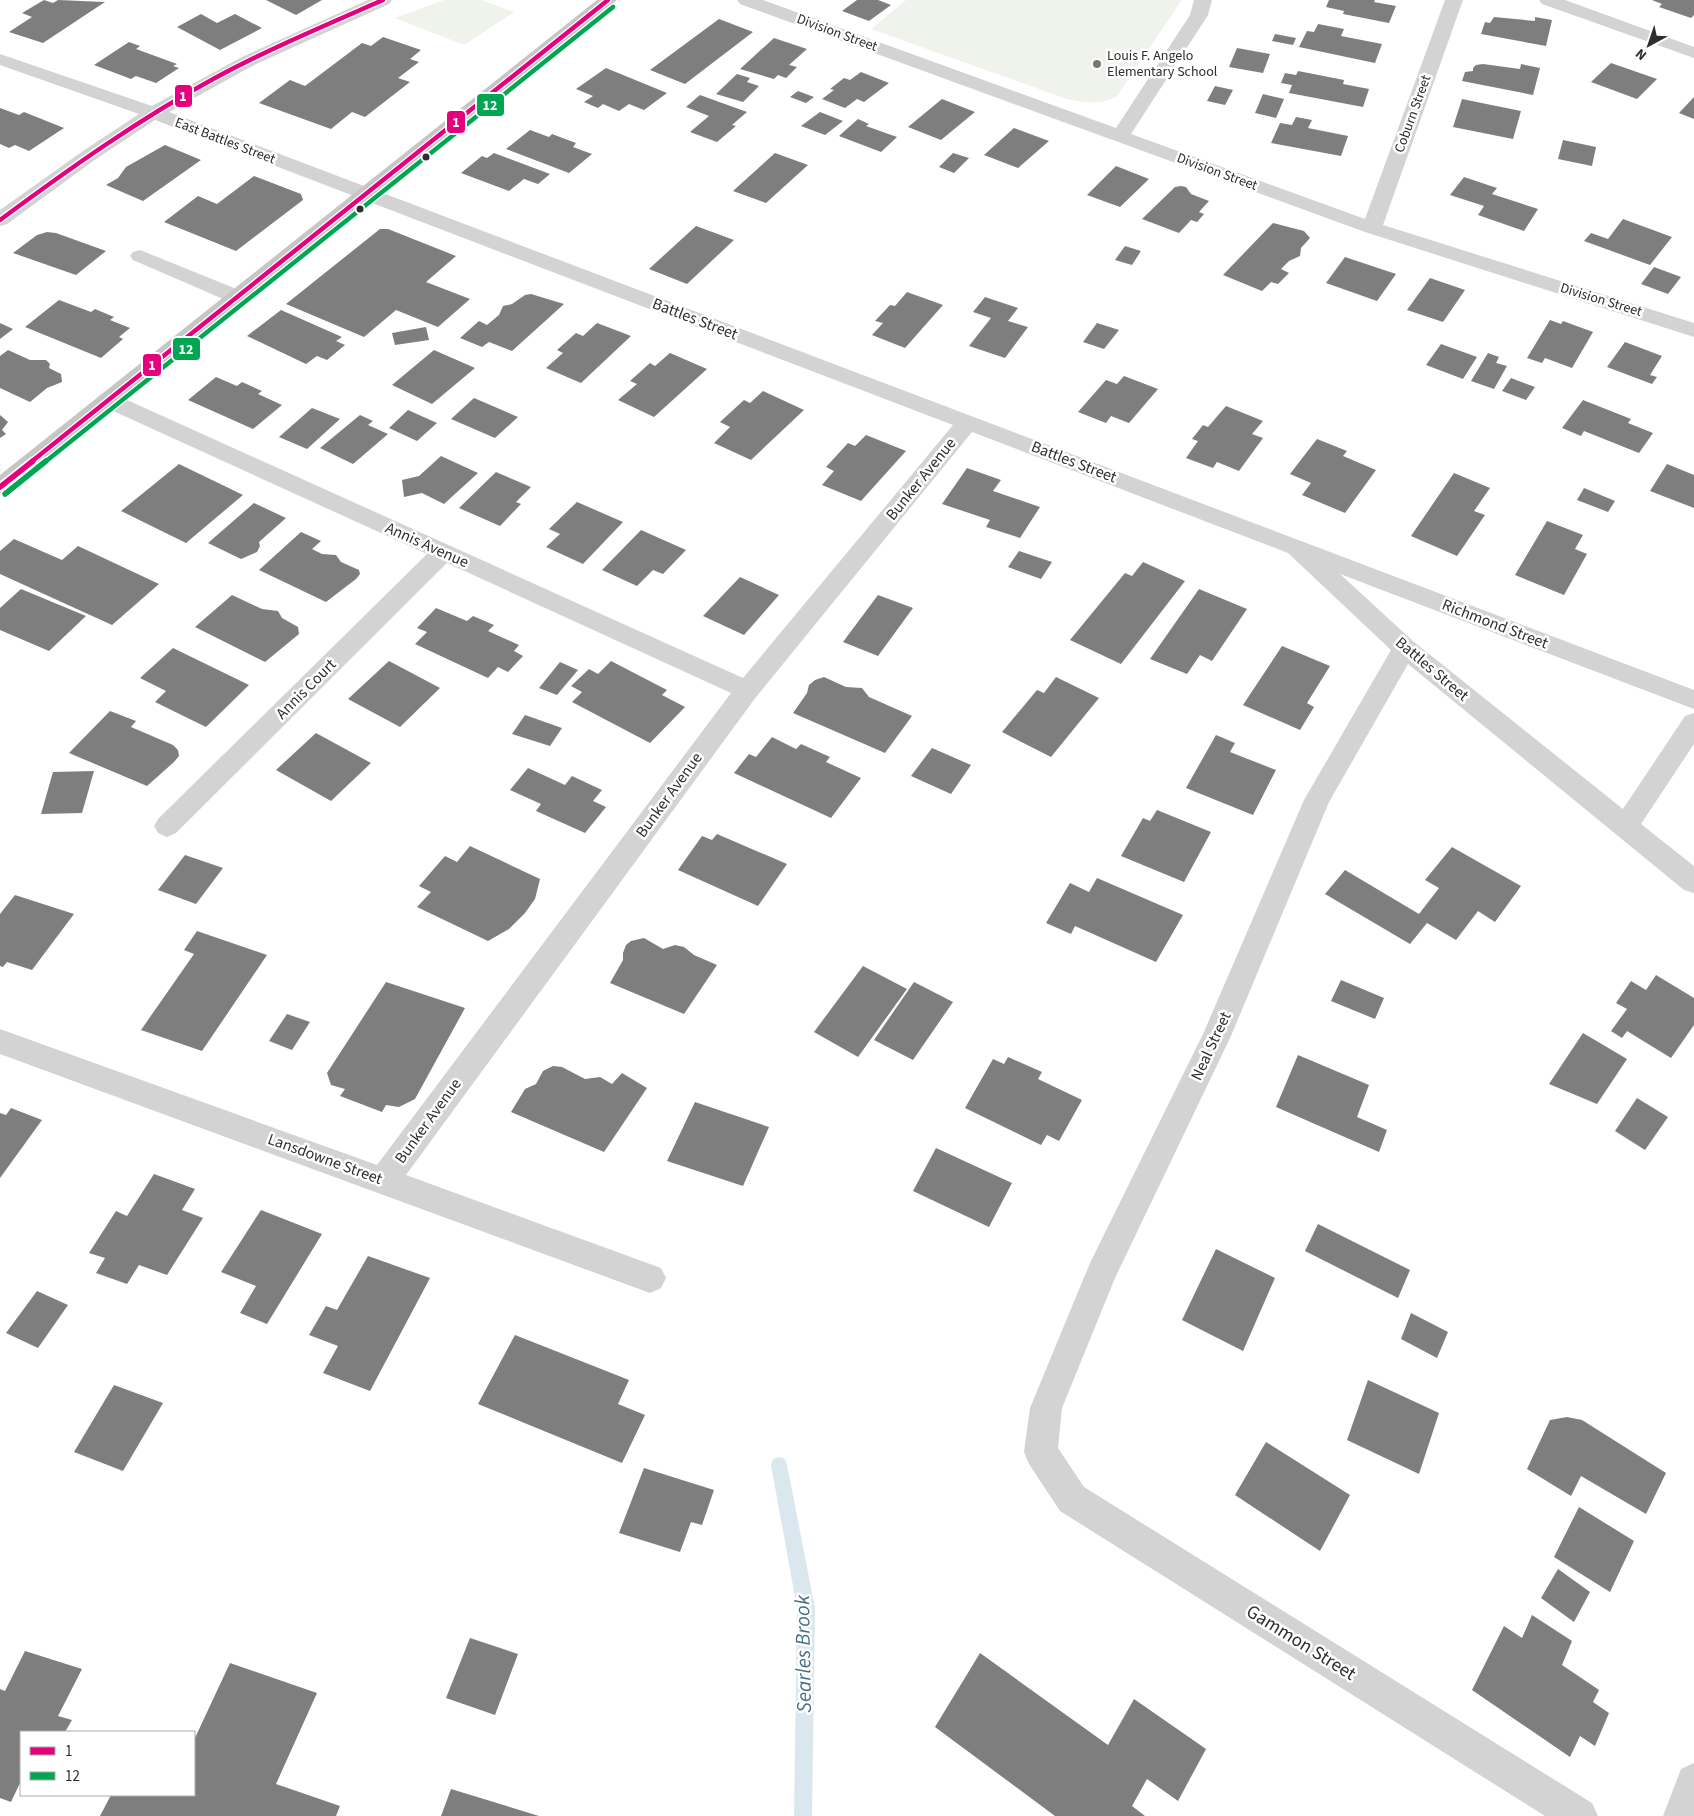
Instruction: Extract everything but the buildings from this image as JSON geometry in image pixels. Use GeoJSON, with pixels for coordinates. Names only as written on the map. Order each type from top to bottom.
{"type":"FeatureCollection","features":[{"type":"Feature","properties":{"kind":"main road"},"geometry":{"type":"LineString","coordinates":[[0,488],[608,0]]}},
{"type":"Feature","properties":{"kind":"street"},"geometry":{"type":"LineString","coordinates":[[0,220],[54,179],[153,113],[248,61],[382,0]]}},
{"type":"Feature","properties":{"kind":"street","name":"Division Street"},"geometry":{"type":"LineString","coordinates":[[746,0],[1372,228],[1694,330]]}},
{"type":"Feature","properties":{"kind":"street"},"geometry":{"type":"LineString","coordinates":[[1120,136],[1198,15],[1202,0]]}},
{"type":"Feature","properties":{"kind":"street","name":"Coburn Street"},"geometry":{"type":"LineString","coordinates":[[1372,228],[1454,0]]}},
{"type":"Feature","properties":{"kind":"street"},"geometry":{"type":"LineString","coordinates":[[1548,0],[1694,52]]}},
{"type":"Feature","properties":{"kind":"street","name":"East Battles Street"},"geometry":{"type":"LineString","coordinates":[[0,58],[153,113],[365,195]]}},
{"type":"Feature","properties":{"kind":"street","name":"Battles Street"},"geometry":{"type":"LineString","coordinates":[[365,195],[1296,547],[1405,648],[1694,882]]}},
{"type":"Feature","properties":{"kind":"street"},"geometry":{"type":"LineString","coordinates":[[140,256],[237,297]]}},
{"type":"Feature","properties":{"kind":"street","name":"Annis Avenue"},"geometry":{"type":"LineString","coordinates":[[108,400],[747,690]]}},
{"type":"Feature","properties":{"kind":"street","name":"Bunker Avenue"},"geometry":{"type":"LineString","coordinates":[[384,1180],[747,690],[968,422]]}},
{"type":"Feature","properties":{"kind":"street","name":"Richmond Street"},"geometry":{"type":"LineString","coordinates":[[1296,547],[1694,700]]}},
{"type":"Feature","properties":{"kind":"street","name":"Annis Court"},"geometry":{"type":"LineString","coordinates":[[167,826],[444,552]]}},
{"type":"Feature","properties":{"kind":"street","name":"Neal Street"},"geometry":{"type":"LineString","coordinates":[[1041,1452],[1046,1408],[1101,1273],[1217,1036],[1317,800],[1405,648]]}},
{"type":"Feature","properties":{"kind":"street"},"geometry":{"type":"LineString","coordinates":[[1625,827],[1694,724]]}},
{"type":"Feature","properties":{"kind":"street","name":"Lansdowne Street"},"geometry":{"type":"LineString","coordinates":[[0,1041],[650,1278]]}},
{"type":"Feature","properties":{"kind":"street","name":"Gammon Street"},"geometry":{"type":"LineString","coordinates":[[1041,1452],[1072,1498],[1579,1816]]}},
{"type":"Feature","properties":{"kind":"street"},"geometry":{"type":"LineString","coordinates":[[1682,1816],[1694,1782]]}},
{"type":"Feature","properties":{"kind":"shaded area"},"geometry":{"type":"Polygon","coordinates":[[[444,0],[481,0],[514,12],[464,45],[395,18],[444,0]]]}},
{"type":"Feature","properties":{"kind":"shaded area","name":"Louis F. Angelo Elementary School"},"geometry":{"type":"Polygon","coordinates":[[[906,0],[1182,0],[1117,96],[1105,101],[1093,102],[1067,99],[871,29],[906,0]]]}},
{"type":"Feature","properties":{"kind":"waterway","name":"Searles Brook"},"geometry":{"type":"LineString","coordinates":[[779,1465],[806,1608],[803,1816]]}},
{"type":"Feature","properties":{"kind":"transit line","name":"1"},"geometry":{"type":"LineString","coordinates":[[0,220],[105,145],[159,110],[256,57],[383,0]]}},
{"type":"Feature","properties":{"kind":"transit line","name":"1"},"geometry":{"type":"LineString","coordinates":[[0,487],[608,0]]}},
{"type":"Feature","properties":{"kind":"transit line","name":"12"},"geometry":{"type":"LineString","coordinates":[[5,494],[613,7]]}},
{"type":"Feature","properties":{"kind":"place","name":"Louis F. Angelo Elementary School"},"geometry":{"type":"Point","coordinates":[1097,64]}}]}
